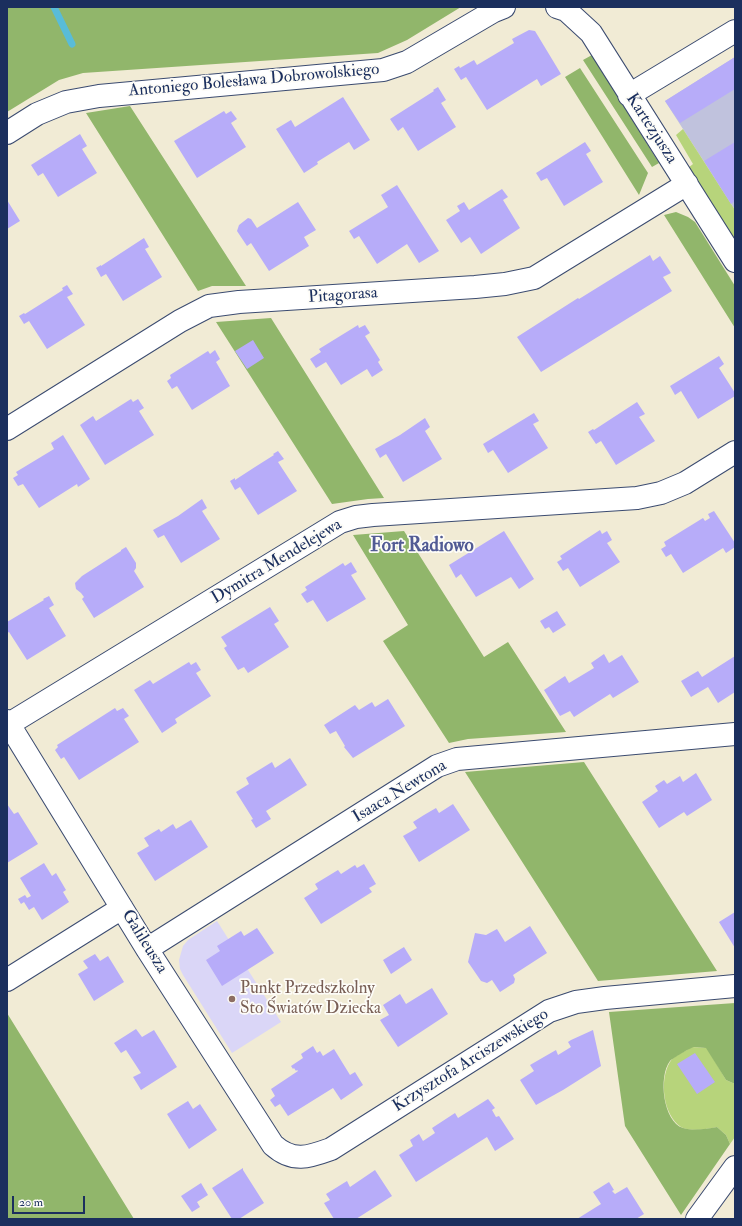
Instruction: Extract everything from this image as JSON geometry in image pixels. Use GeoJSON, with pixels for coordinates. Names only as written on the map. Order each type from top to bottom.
{"type":"FeatureCollection","features":[{"type":"Feature","properties":{"kind":"street","name":"Kartezjusza"},"geometry":{"type":"LineString","coordinates":[[557,7],[566,10],[591,33],[735,261]]}},
{"type":"Feature","properties":{"kind":"street","name":"Antoniego Bolesława Dobrowolskiego"},"geometry":{"type":"LineString","coordinates":[[7,133],[38,114],[66,102],[99,96],[383,70],[407,62],[499,9]]}},
{"type":"Feature","properties":{"kind":"street"},"geometry":{"type":"LineString","coordinates":[[629,95],[735,31]]}},
{"type":"Feature","properties":{"kind":"street","name":"Pitagorasa"},"geometry":{"type":"LineString","coordinates":[[7,429],[180,321],[209,306],[239,302],[475,287],[505,284],[534,278],[686,184]]}},
{"type":"Feature","properties":{"kind":"street","name":"Dymitra Mendelejewa"},"geometry":{"type":"LineString","coordinates":[[8,722],[340,522],[356,517],[373,515],[637,498],[661,493],[685,483],[735,452]]}},
{"type":"Feature","properties":{"kind":"street","name":"Galileusza"},"geometry":{"type":"LineString","coordinates":[[8,722],[147,949],[281,1150]]}},
{"type":"Feature","properties":{"kind":"street","name":"Isaaca Newtona"},"geometry":{"type":"LineString","coordinates":[[147,949],[437,766],[457,759],[735,734]]}},
{"type":"Feature","properties":{"kind":"street"},"geometry":{"type":"LineString","coordinates":[[7,980],[122,908]]}},
{"type":"Feature","properties":{"kind":"street","name":"Krzysztofa Arciszewskiego"},"geometry":{"type":"LineString","coordinates":[[281,1150],[299,1158],[313,1156],[331,1149],[549,1011],[576,1002],[605,998],[735,986]]}},
{"type":"Feature","properties":{"kind":"street"},"geometry":{"type":"LineString","coordinates":[[697,1219],[735,1167]]}},
{"type":"Feature","properties":{"kind":"shaded area"},"geometry":{"type":"Polygon","coordinates":[[[735,57],[735,210],[665,101],[735,57]]]}},
{"type":"Feature","properties":{"kind":"shaded area","name":"Punkt Przedszkolny Sto Światów Dziecka"},"geometry":{"type":"Polygon","coordinates":[[[217,921],[281,1022],[232,1053],[180,969],[179,960],[183,946],[188,940],[217,921]]]}},
{"type":"Feature","properties":{"kind":"green space"},"geometry":{"type":"Polygon","coordinates":[[[7,7],[461,7],[407,40],[378,53],[83,73],[59,80],[7,112],[7,7]]]}},
{"type":"Feature","properties":{"kind":"green space"},"geometry":{"type":"Polygon","coordinates":[[[592,55],[659,163],[652,167],[583,60],[592,55]]]}},
{"type":"Feature","properties":{"kind":"green space"},"geometry":{"type":"Polygon","coordinates":[[[580,68],[648,173],[639,195],[565,77],[580,68]]]}},
{"type":"Feature","properties":{"kind":"green space"},"geometry":{"type":"Polygon","coordinates":[[[130,106],[246,286],[212,286],[198,291],[86,113],[130,106]]]}},
{"type":"Feature","properties":{"kind":"green space"},"geometry":{"type":"Polygon","coordinates":[[[683,129],[735,210],[735,244],[688,168],[693,164],[676,135],[683,129]]]}},
{"type":"Feature","properties":{"kind":"green space"},"geometry":{"type":"Polygon","coordinates":[[[676,212],[695,222],[735,286],[735,328],[664,215],[676,212]]]}},
{"type":"Feature","properties":{"kind":"green space"},"geometry":{"type":"Polygon","coordinates":[[[271,318],[384,498],[332,504],[216,322],[271,318]]]}},
{"type":"Feature","properties":{"kind":"green space"},"geometry":{"type":"Polygon","coordinates":[[[404,531],[484,657],[508,642],[566,732],[468,739],[449,743],[383,641],[408,625],[353,535],[404,531]]]}},
{"type":"Feature","properties":{"kind":"green space"},"geometry":{"type":"Polygon","coordinates":[[[584,762],[717,971],[598,981],[465,772],[584,762]]]}},
{"type":"Feature","properties":{"kind":"green space"},"geometry":{"type":"Polygon","coordinates":[[[735,1003],[735,1084],[726,1080],[706,1048],[694,1047],[689,1049],[670,1061],[666,1068],[664,1077],[664,1098],[671,1117],[676,1124],[683,1128],[691,1129],[717,1127],[726,1135],[730,1144],[681,1215],[625,1126],[609,1012],[735,1003]]]}},
{"type":"Feature","properties":{"kind":"green space"},"geometry":{"type":"Polygon","coordinates":[[[7,1013],[134,1219],[7,1219],[7,1013]]]}},
{"type":"Feature","properties":{"kind":"green space"},"geometry":{"type":"Polygon","coordinates":[[[692,1047],[707,1048],[726,1080],[735,1084],[735,1137],[730,1144],[726,1135],[717,1127],[694,1130],[684,1129],[675,1122],[670,1114],[664,1087],[667,1069],[670,1062],[674,1058],[692,1047]]]}},
{"type":"Feature","properties":{"kind":"building"},"geometry":{"type":"Polygon","coordinates":[[[529,30],[535,31],[561,74],[541,86],[537,79],[487,110],[466,77],[461,80],[454,69],[459,66],[460,68],[474,60],[477,65],[514,43],[512,39],[529,30]]]}},
{"type":"Feature","properties":{"kind":"building"},"geometry":{"type":"Polygon","coordinates":[[[735,57],[735,89],[680,123],[665,101],[735,57]]]}},
{"type":"Feature","properties":{"kind":"building"},"geometry":{"type":"Polygon","coordinates":[[[438,87],[446,100],[441,103],[456,127],[418,151],[403,127],[398,131],[390,119],[438,87]]]}},
{"type":"Feature","properties":{"kind":"building"},"geometry":{"type":"Polygon","coordinates":[[[343,97],[370,140],[354,150],[349,142],[317,162],[318,164],[304,173],[276,129],[291,120],[295,127],[343,97]]]}},
{"type":"Feature","properties":{"kind":"building"},"geometry":{"type":"Polygon","coordinates":[[[224,111],[226,114],[231,111],[237,119],[231,123],[246,147],[197,178],[174,141],[224,111]]]}},
{"type":"Feature","properties":{"kind":"building"},"geometry":{"type":"Polygon","coordinates":[[[80,134],[87,146],[82,149],[97,173],[58,197],[43,173],[38,176],[31,165],[80,134]]]}},
{"type":"Feature","properties":{"kind":"building"},"geometry":{"type":"Polygon","coordinates":[[[585,142],[591,151],[586,154],[603,182],[564,206],[547,178],[541,181],[536,173],[585,142]]]}},
{"type":"Feature","properties":{"kind":"building"},"geometry":{"type":"Polygon","coordinates":[[[735,142],[735,201],[731,204],[704,161],[735,142]]]}},
{"type":"Feature","properties":{"kind":"building"},"geometry":{"type":"Polygon","coordinates":[[[397,185],[439,251],[419,263],[407,244],[377,264],[359,236],[354,239],[349,231],[388,207],[381,195],[397,185]]]}},
{"type":"Feature","properties":{"kind":"building"},"geometry":{"type":"Polygon","coordinates":[[[502,189],[508,197],[503,200],[520,228],[481,254],[470,237],[461,243],[446,220],[460,211],[457,206],[464,202],[469,210],[502,189]]]}},
{"type":"Feature","properties":{"kind":"building"},"geometry":{"type":"Polygon","coordinates":[[[7,200],[20,221],[7,229],[7,200]]]}},
{"type":"Feature","properties":{"kind":"building"},"geometry":{"type":"Polygon","coordinates":[[[298,202],[316,230],[304,237],[309,246],[269,271],[251,243],[247,246],[237,231],[239,225],[248,218],[251,219],[257,228],[298,202]]]}},
{"type":"Feature","properties":{"kind":"building"},"geometry":{"type":"Polygon","coordinates":[[[144,238],[149,247],[145,249],[162,277],[123,301],[106,274],[101,277],[96,268],[144,238]]]}},
{"type":"Feature","properties":{"kind":"building"},"geometry":{"type":"Polygon","coordinates":[[[650,255],[653,261],[660,256],[671,273],[663,277],[672,291],[541,372],[517,337],[650,255]]]}},
{"type":"Feature","properties":{"kind":"building"},"geometry":{"type":"Polygon","coordinates":[[[67,285],[73,294],[67,297],[85,325],[47,349],[29,321],[24,324],[19,316],[24,313],[25,314],[63,290],[62,288],[67,285]]]}},
{"type":"Feature","properties":{"kind":"building"},"geometry":{"type":"Polygon","coordinates":[[[358,325],[359,328],[365,325],[370,333],[365,336],[380,360],[378,362],[383,370],[372,377],[367,369],[341,385],[326,362],[316,368],[310,359],[321,352],[319,349],[358,325]]]}},
{"type":"Feature","properties":{"kind":"building"},"geometry":{"type":"Polygon","coordinates":[[[253,340],[264,358],[247,369],[235,351],[253,340]]]}},
{"type":"Feature","properties":{"kind":"building"},"geometry":{"type":"Polygon","coordinates":[[[215,350],[220,359],[216,362],[230,386],[192,410],[177,386],[172,389],[167,381],[171,378],[170,375],[208,351],[210,354],[215,350]]]}},
{"type":"Feature","properties":{"kind":"building"},"geometry":{"type":"Polygon","coordinates":[[[719,356],[724,364],[719,368],[735,393],[735,396],[698,419],[681,391],[675,395],[670,386],[719,356]]]}},
{"type":"Feature","properties":{"kind":"building"},"geometry":{"type":"Polygon","coordinates":[[[131,399],[133,402],[138,399],[144,408],[139,411],[154,435],[105,465],[80,425],[93,416],[96,421],[131,399]]]}},
{"type":"Feature","properties":{"kind":"building"},"geometry":{"type":"Polygon","coordinates":[[[637,402],[645,414],[639,417],[655,441],[616,465],[601,441],[596,444],[588,432],[593,429],[594,430],[637,402]]]}},
{"type":"Feature","properties":{"kind":"building"},"geometry":{"type":"Polygon","coordinates":[[[534,413],[539,421],[533,424],[548,448],[508,473],[493,450],[488,453],[483,444],[534,413]]]}},
{"type":"Feature","properties":{"kind":"building"},"geometry":{"type":"Polygon","coordinates":[[[425,418],[430,427],[425,431],[442,459],[403,482],[386,454],[380,458],[375,449],[400,435],[425,418]]]}},
{"type":"Feature","properties":{"kind":"building"},"geometry":{"type":"Polygon","coordinates":[[[63,435],[90,479],[78,487],[77,484],[39,508],[23,484],[18,486],[13,478],[18,475],[16,472],[54,449],[51,443],[63,435]]]}},
{"type":"Feature","properties":{"kind":"building"},"geometry":{"type":"Polygon","coordinates":[[[278,451],[284,459],[278,462],[297,491],[258,515],[240,487],[235,490],[230,481],[235,478],[235,480],[278,451]]]}},
{"type":"Feature","properties":{"kind":"building"},"geometry":{"type":"Polygon","coordinates":[[[202,499],[207,508],[202,511],[220,539],[181,563],[164,535],[158,538],[153,530],[178,516],[202,499]]]}},
{"type":"Feature","properties":{"kind":"building"},"geometry":{"type":"Polygon","coordinates":[[[714,511],[735,543],[735,547],[726,553],[723,548],[683,573],[671,554],[666,557],[661,549],[666,546],[664,542],[703,518],[705,521],[710,518],[708,514],[714,511]]]}},
{"type":"Feature","properties":{"kind":"building"},"geometry":{"type":"Polygon","coordinates":[[[600,530],[602,534],[607,531],[612,540],[607,543],[620,562],[580,587],[568,568],[563,571],[557,562],[562,559],[560,556],[600,530]]]}},
{"type":"Feature","properties":{"kind":"building"},"geometry":{"type":"Polygon","coordinates":[[[504,531],[534,579],[519,589],[511,577],[476,597],[461,574],[456,578],[449,565],[504,531]]]}},
{"type":"Feature","properties":{"kind":"building"},"geometry":{"type":"Polygon","coordinates":[[[126,547],[136,563],[136,568],[134,571],[144,587],[94,618],[82,599],[84,597],[76,589],[75,583],[82,576],[126,547]]]}},
{"type":"Feature","properties":{"kind":"building"},"geometry":{"type":"Polygon","coordinates":[[[351,562],[357,572],[351,575],[366,599],[327,622],[313,600],[307,603],[301,594],[307,590],[305,587],[343,563],[345,566],[351,562]]]}},
{"type":"Feature","properties":{"kind":"building"},"geometry":{"type":"Polygon","coordinates":[[[49,596],[54,605],[49,608],[66,636],[27,660],[9,632],[7,633],[7,622],[49,596]]]}},
{"type":"Feature","properties":{"kind":"building"},"geometry":{"type":"Polygon","coordinates":[[[270,607],[279,621],[274,624],[289,647],[248,673],[244,667],[238,670],[224,648],[227,646],[221,637],[270,607]]]}},
{"type":"Feature","properties":{"kind":"building"},"geometry":{"type":"Polygon","coordinates":[[[557,611],[566,625],[553,633],[549,627],[545,629],[540,621],[557,611]]]}},
{"type":"Feature","properties":{"kind":"building"},"geometry":{"type":"Polygon","coordinates":[[[604,654],[609,663],[622,655],[639,682],[613,698],[610,694],[574,717],[570,711],[560,716],[544,690],[565,676],[569,683],[594,668],[591,663],[604,654]]]}},
{"type":"Feature","properties":{"kind":"building"},"geometry":{"type":"Polygon","coordinates":[[[735,656],[735,692],[718,703],[708,687],[691,697],[681,681],[698,671],[702,677],[735,656]]]}},
{"type":"Feature","properties":{"kind":"building"},"geometry":{"type":"Polygon","coordinates":[[[189,662],[191,665],[196,662],[201,670],[196,673],[211,696],[175,719],[177,723],[162,733],[134,690],[150,680],[153,684],[189,662]]]}},
{"type":"Feature","properties":{"kind":"building"},"geometry":{"type":"Polygon","coordinates":[[[388,699],[405,726],[353,758],[344,747],[345,746],[336,731],[330,734],[324,725],[355,705],[359,710],[372,702],[375,707],[388,699]]]}},
{"type":"Feature","properties":{"kind":"building"},"geometry":{"type":"Polygon","coordinates":[[[115,708],[117,711],[123,708],[129,716],[124,719],[139,742],[79,780],[64,757],[61,759],[55,750],[58,747],[57,745],[115,708]]]}},
{"type":"Feature","properties":{"kind":"building"},"geometry":{"type":"Polygon","coordinates":[[[290,758],[307,785],[266,811],[271,819],[256,828],[251,820],[253,819],[236,792],[249,784],[246,778],[272,762],[275,768],[290,758]]]}},
{"type":"Feature","properties":{"kind":"building"},"geometry":{"type":"Polygon","coordinates":[[[696,773],[712,800],[687,816],[684,812],[659,828],[642,802],[658,791],[655,786],[664,780],[667,784],[680,776],[683,782],[696,773]]]}},
{"type":"Feature","properties":{"kind":"building"},"geometry":{"type":"Polygon","coordinates":[[[7,804],[14,814],[18,812],[38,844],[7,863],[7,804]]]}},
{"type":"Feature","properties":{"kind":"building"},"geometry":{"type":"Polygon","coordinates":[[[453,804],[470,830],[419,862],[403,836],[417,828],[413,822],[436,808],[439,813],[453,804]]]}},
{"type":"Feature","properties":{"kind":"building"},"geometry":{"type":"Polygon","coordinates":[[[191,820],[208,847],[155,881],[137,853],[149,846],[144,838],[159,829],[161,832],[173,824],[176,829],[191,820]]]}},
{"type":"Feature","properties":{"kind":"building"},"geometry":{"type":"Polygon","coordinates":[[[44,863],[52,876],[56,873],[66,890],[63,892],[69,902],[42,920],[34,907],[29,910],[24,902],[21,904],[18,899],[25,895],[27,898],[31,896],[20,878],[44,863]]]}},
{"type":"Feature","properties":{"kind":"building"},"geometry":{"type":"Polygon","coordinates":[[[364,864],[376,884],[369,888],[372,892],[321,924],[304,898],[318,889],[315,884],[338,870],[341,874],[355,865],[357,868],[364,864]]]}},
{"type":"Feature","properties":{"kind":"building"},"geometry":{"type":"Polygon","coordinates":[[[735,912],[735,948],[719,922],[735,912]]]}},
{"type":"Feature","properties":{"kind":"building"},"geometry":{"type":"Polygon","coordinates":[[[530,926],[547,953],[513,975],[515,979],[514,983],[500,992],[492,980],[487,983],[481,981],[468,962],[475,933],[486,935],[497,929],[505,942],[530,926]]]}},
{"type":"Feature","properties":{"kind":"building"},"geometry":{"type":"Polygon","coordinates":[[[257,928],[274,953],[222,986],[206,960],[220,951],[217,946],[241,931],[244,936],[257,928]]]}},
{"type":"Feature","properties":{"kind":"building"},"geometry":{"type":"Polygon","coordinates":[[[404,947],[412,960],[391,974],[383,960],[404,947]]]}},
{"type":"Feature","properties":{"kind":"building"},"geometry":{"type":"Polygon","coordinates":[[[95,954],[100,961],[108,956],[124,982],[94,1001],[78,974],[88,968],[83,961],[95,954]]]}},
{"type":"Feature","properties":{"kind":"building"},"geometry":{"type":"Polygon","coordinates":[[[432,988],[448,1014],[398,1047],[380,1020],[389,1015],[383,1005],[400,994],[406,1004],[432,988]]]}},
{"type":"Feature","properties":{"kind":"building"},"geometry":{"type":"Polygon","coordinates":[[[136,1029],[142,1037],[154,1030],[177,1067],[141,1090],[133,1077],[141,1073],[126,1050],[121,1053],[114,1043],[136,1029]]]}},
{"type":"Feature","properties":{"kind":"building"},"geometry":{"type":"Polygon","coordinates":[[[593,1030],[601,1066],[536,1105],[520,1080],[534,1071],[530,1065],[556,1050],[558,1055],[571,1047],[568,1042],[593,1030]]]}},
{"type":"Feature","properties":{"kind":"building"},"geometry":{"type":"Polygon","coordinates":[[[313,1046],[317,1053],[320,1051],[323,1056],[334,1049],[350,1075],[355,1072],[363,1085],[341,1100],[333,1088],[288,1116],[280,1104],[275,1107],[270,1100],[275,1096],[271,1089],[298,1071],[294,1068],[293,1069],[291,1066],[303,1058],[301,1054],[313,1046]]]}},
{"type":"Feature","properties":{"kind":"building"},"geometry":{"type":"Polygon","coordinates":[[[695,1053],[715,1082],[697,1094],[677,1064],[695,1053]]]}},
{"type":"Feature","properties":{"kind":"building"},"geometry":{"type":"Polygon","coordinates":[[[488,1099],[495,1108],[492,1110],[496,1117],[499,1116],[514,1139],[495,1151],[487,1137],[416,1182],[399,1155],[413,1146],[410,1140],[419,1134],[423,1141],[435,1133],[432,1128],[455,1113],[458,1118],[488,1099]]]}},
{"type":"Feature","properties":{"kind":"building"},"geometry":{"type":"Polygon","coordinates":[[[188,1101],[193,1109],[200,1104],[217,1130],[189,1149],[167,1114],[188,1101]]]}},
{"type":"Feature","properties":{"kind":"building"},"geometry":{"type":"Polygon","coordinates":[[[243,1168],[264,1203],[239,1219],[232,1219],[212,1188],[243,1168]]]}},
{"type":"Feature","properties":{"kind":"building"},"geometry":{"type":"Polygon","coordinates":[[[375,1170],[392,1196],[356,1219],[334,1219],[324,1203],[330,1200],[326,1194],[347,1181],[350,1187],[375,1170]]]}},
{"type":"Feature","properties":{"kind":"building"},"geometry":{"type":"Polygon","coordinates":[[[609,1182],[614,1190],[612,1191],[615,1194],[627,1187],[644,1214],[636,1219],[577,1219],[601,1204],[593,1192],[609,1182]]]}},
{"type":"Feature","properties":{"kind":"building"},"geometry":{"type":"Polygon","coordinates":[[[201,1183],[208,1195],[197,1202],[200,1207],[192,1212],[181,1196],[201,1183]]]}},
{"type":"Feature","properties":{"kind":"waterway"},"geometry":{"type":"LineString","coordinates":[[54,7],[72,44]]}},
{"type":"Feature","properties":{"kind":"place","name":"Punkt Przedszkolny Sto Światów Dziecka"},"geometry":{"type":"Point","coordinates":[232,999]}},
{"type":"Feature","properties":{"kind":"district","name":"Fort Radiowo"},"geometry":{"type":"Point","coordinates":[422,547]}}]}
